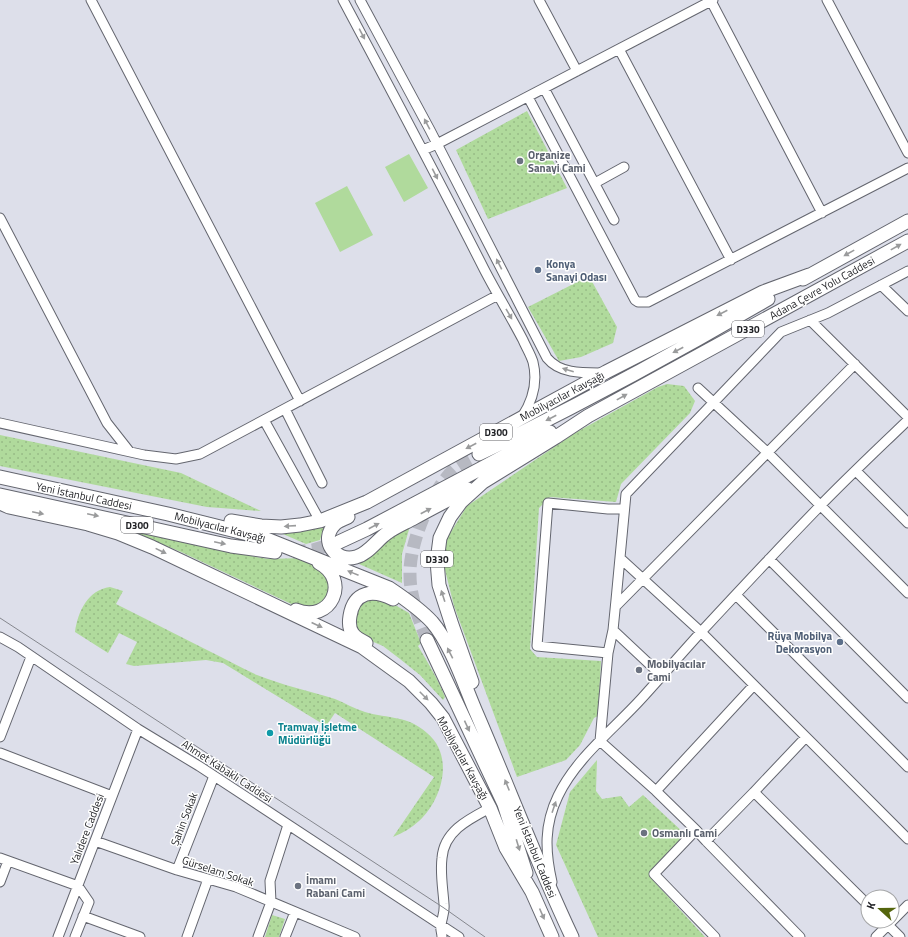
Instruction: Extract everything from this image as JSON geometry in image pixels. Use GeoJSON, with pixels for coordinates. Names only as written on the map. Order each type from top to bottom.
{"type":"FeatureCollection","features":[{"type":"Feature","properties":{"kind":"highway","name":"Adana Çevre Yolu Caddesi"},"geometry":{"type":"LineString","coordinates":[[809,275],[908,220]]}},
{"type":"Feature","properties":{"kind":"highway","name":"Adana Çevre Yolu Caddesi"},"geometry":{"type":"LineString","coordinates":[[588,416],[908,241]]}},
{"type":"Feature","properties":{"kind":"highway","name":"Mobilyacılar Kavşağı"},"geometry":{"type":"LineString","coordinates":[[168,514],[192,515],[261,526],[280,527],[320,521],[367,502],[606,372],[763,292],[809,275]]}},
{"type":"Feature","properties":{"kind":"highway","name":"Mobilyacılar Kavşağı"},"geometry":{"type":"LineString","coordinates":[[479,454],[593,396],[809,275]]}},
{"type":"Feature","properties":{"kind":"highway","name":"D330"},"geometry":{"type":"LineString","coordinates":[[499,766],[486,722],[439,585],[437,561],[440,538],[450,517],[461,502],[483,482],[588,416]]}},
{"type":"Feature","properties":{"kind":"highway","name":"D300"},"geometry":{"type":"LineString","coordinates":[[339,542],[367,530],[557,428],[588,416]]}},
{"type":"Feature","properties":{"kind":"highway"},"geometry":{"type":"LineString","coordinates":[[367,502],[355,513],[335,524],[330,533],[328,541],[334,552],[340,557],[348,559],[358,557],[387,533],[510,466]]}},
{"type":"Feature","properties":{"kind":"highway","name":"Yeni İstanbul Caddesi"},"geometry":{"type":"LineString","coordinates":[[0,477],[168,514]]}},
{"type":"Feature","properties":{"kind":"highway","name":"Mobilyacılar Kavşağı"},"geometry":{"type":"LineString","coordinates":[[0,495],[231,546],[275,552]]}},
{"type":"Feature","properties":{"kind":"highway","name":"Mobilyacılar Kavşağı"},"geometry":{"type":"LineString","coordinates":[[0,503],[9,507],[88,524],[118,533],[152,547],[362,647],[394,669],[409,681],[431,703],[443,718],[490,808],[506,848],[532,892]]}},
{"type":"Feature","properties":{"kind":"highway","name":"Mobilyacılar Kavşağı"},"geometry":{"type":"LineString","coordinates":[[168,514],[249,534],[288,547],[390,588],[405,598],[432,622],[452,656],[499,766]]}},
{"type":"Feature","properties":{"kind":"highway"},"geometry":{"type":"LineString","coordinates":[[254,596],[303,613],[316,613],[323,610],[331,602],[336,584],[332,573],[324,566],[288,547]]}},
{"type":"Feature","properties":{"kind":"highway"},"geometry":{"type":"LineString","coordinates":[[394,669],[380,653],[353,634],[349,623],[353,606],[358,597],[368,593],[377,593],[385,595],[420,612]]}},
{"type":"Feature","properties":{"kind":"highway","name":"Mobilyacılar Kavşağı"},"geometry":{"type":"LineString","coordinates":[[427,640],[504,804],[532,892]]}},
{"type":"Feature","properties":{"kind":"highway","name":"Yeni İstanbul Caddesi"},"geometry":{"type":"LineString","coordinates":[[499,766],[554,900],[572,937]]}},
{"type":"Feature","properties":{"kind":"highway","name":"Yeni İstanbul Caddesi"},"geometry":{"type":"LineString","coordinates":[[532,892],[552,937]]}},
{"type":"Feature","properties":{"kind":"street"},"geometry":{"type":"LineString","coordinates":[[91,0],[300,401]]}},
{"type":"Feature","properties":{"kind":"street"},"geometry":{"type":"LineString","coordinates":[[343,0],[533,361],[536,379],[534,391],[529,407],[521,419]]}},
{"type":"Feature","properties":{"kind":"street"},"geometry":{"type":"LineString","coordinates":[[360,0],[437,144],[547,358],[552,364],[566,370],[582,373],[606,372]]}},
{"type":"Feature","properties":{"kind":"street"},"geometry":{"type":"LineString","coordinates":[[539,0],[577,71]]}},
{"type":"Feature","properties":{"kind":"street"},"geometry":{"type":"LineString","coordinates":[[423,150],[528,97],[711,0],[822,213]]}},
{"type":"Feature","properties":{"kind":"street"},"geometry":{"type":"LineString","coordinates":[[827,0],[908,153]]}},
{"type":"Feature","properties":{"kind":"street"},"geometry":{"type":"LineString","coordinates":[[619,49],[731,260]]}},
{"type":"Feature","properties":{"kind":"street"},"geometry":{"type":"LineString","coordinates":[[544,88],[614,220]]}},
{"type":"Feature","properties":{"kind":"street"},"geometry":{"type":"LineString","coordinates":[[528,97],[635,300],[638,302],[648,302],[908,168]]}},
{"type":"Feature","properties":{"kind":"street"},"geometry":{"type":"LineString","coordinates":[[595,183],[624,167]]}},
{"type":"Feature","properties":{"kind":"street"},"geometry":{"type":"LineString","coordinates":[[0,218],[106,423],[129,451]]}},
{"type":"Feature","properties":{"kind":"street"},"geometry":{"type":"LineString","coordinates":[[600,741],[608,653],[616,606],[626,494],[781,332],[828,314],[908,271]]}},
{"type":"Feature","properties":{"kind":"street"},"geometry":{"type":"LineString","coordinates":[[881,285],[908,311]]}},
{"type":"Feature","properties":{"kind":"street"},"geometry":{"type":"LineString","coordinates":[[0,422],[129,451],[176,459],[200,454],[498,295]]}},
{"type":"Feature","properties":{"kind":"street"},"geometry":{"type":"LineString","coordinates":[[810,320],[908,417]]}},
{"type":"Feature","properties":{"kind":"street"},"geometry":{"type":"LineString","coordinates":[[616,606],[644,580],[855,364]]}},
{"type":"Feature","properties":{"kind":"street"},"geometry":{"type":"LineString","coordinates":[[698,388],[768,453],[908,593]]}},
{"type":"Feature","properties":{"kind":"street"},"geometry":{"type":"LineString","coordinates":[[284,409],[322,483]]}},
{"type":"Feature","properties":{"kind":"street"},"geometry":{"type":"LineString","coordinates":[[264,420],[320,521]]}},
{"type":"Feature","properties":{"kind":"street"},"geometry":{"type":"LineString","coordinates":[[554,900],[546,850],[548,830],[553,808],[563,786],[571,775],[600,741],[642,699],[701,632],[820,505],[908,420]]}},
{"type":"Feature","properties":{"kind":"street"},"geometry":{"type":"LineString","coordinates":[[856,471],[908,523]]}},
{"type":"Feature","properties":{"kind":"street"},"geometry":{"type":"LineString","coordinates":[[608,653],[537,646],[548,503],[608,509],[624,509]]}},
{"type":"Feature","properties":{"kind":"street"},"geometry":{"type":"LineString","coordinates":[[620,558],[701,632],[907,837]]}},
{"type":"Feature","properties":{"kind":"street"},"geometry":{"type":"LineString","coordinates":[[769,560],[908,698]]}},
{"type":"Feature","properties":{"kind":"street"},"geometry":{"type":"LineString","coordinates":[[736,595],[908,767]]}},
{"type":"Feature","properties":{"kind":"street"},"geometry":{"type":"LineString","coordinates":[[613,630],[662,676]]}},
{"type":"Feature","properties":{"kind":"street","name":"Ahmet Kabaklı Caddesi"},"geometry":{"type":"LineString","coordinates":[[0,637],[138,729],[214,776],[440,926],[459,937]]}},
{"type":"Feature","properties":{"kind":"street"},"geometry":{"type":"LineString","coordinates":[[0,737],[32,657]]}},
{"type":"Feature","properties":{"kind":"street"},"geometry":{"type":"LineString","coordinates":[[656,791],[754,685]]}},
{"type":"Feature","properties":{"kind":"street","name":"Yalıdere Caddesi"},"geometry":{"type":"LineString","coordinates":[[58,937],[138,729]]}},
{"type":"Feature","properties":{"kind":"street"},"geometry":{"type":"LineString","coordinates":[[706,841],[806,737]]}},
{"type":"Feature","properties":{"kind":"street"},"geometry":{"type":"LineString","coordinates":[[600,741],[656,791],[696,830],[800,937]]}},
{"type":"Feature","properties":{"kind":"street"},"geometry":{"type":"LineString","coordinates":[[0,753],[112,796]]}},
{"type":"Feature","properties":{"kind":"street","name":"Şahin Sokak"},"geometry":{"type":"LineString","coordinates":[[178,870],[214,776]]}},
{"type":"Feature","properties":{"kind":"street"},"geometry":{"type":"LineString","coordinates":[[754,792],[860,897]]}},
{"type":"Feature","properties":{"kind":"street"},"geometry":{"type":"LineString","coordinates":[[442,937],[440,926],[444,913],[441,860],[444,848],[459,826],[473,816],[490,808]]}},
{"type":"Feature","properties":{"kind":"street"},"geometry":{"type":"LineString","coordinates":[[258,937],[271,902],[270,881],[288,825]]}},
{"type":"Feature","properties":{"kind":"street"},"geometry":{"type":"LineString","coordinates":[[696,830],[654,874],[715,937]]}},
{"type":"Feature","properties":{"kind":"street","name":"Gürselam Sokak"},"geometry":{"type":"LineString","coordinates":[[95,841],[178,870],[236,887],[355,937]]}},
{"type":"Feature","properties":{"kind":"street"},"geometry":{"type":"LineString","coordinates":[[0,882],[4,859],[78,886],[88,902],[75,937]]}},
{"type":"Feature","properties":{"kind":"street"},"geometry":{"type":"LineString","coordinates":[[187,937],[208,879]]}},
{"type":"Feature","properties":{"kind":"street"},"geometry":{"type":"LineString","coordinates":[[900,912],[908,905]]}},
{"type":"Feature","properties":{"kind":"street"},"geometry":{"type":"LineString","coordinates":[[285,937],[294,912]]}},
{"type":"Feature","properties":{"kind":"street"},"geometry":{"type":"LineString","coordinates":[[83,916],[140,937]]}},
{"type":"Feature","properties":{"kind":"street"},"geometry":{"type":"LineString","coordinates":[[876,937],[883,929]]}},
{"type":"Feature","properties":{"kind":"green space"},"geometry":{"type":"Polygon","coordinates":[[[527,111],[567,188],[488,219],[456,150],[527,111]]]}},
{"type":"Feature","properties":{"kind":"green space"},"geometry":{"type":"Polygon","coordinates":[[[409,154],[428,188],[404,202],[385,167],[409,154]]]}},
{"type":"Feature","properties":{"kind":"green space"},"geometry":{"type":"Polygon","coordinates":[[[347,186],[373,235],[340,252],[315,203],[347,186]]]}},
{"type":"Feature","properties":{"kind":"green space"},"geometry":{"type":"Polygon","coordinates":[[[589,276],[617,327],[613,343],[581,357],[559,361],[528,307],[589,276]]]}},
{"type":"Feature","properties":{"kind":"green space"},"geometry":{"type":"Polygon","coordinates":[[[667,384],[684,386],[695,401],[690,413],[621,484],[616,502],[550,497],[539,508],[530,649],[537,657],[601,661],[598,716],[594,718],[580,745],[566,760],[517,777],[454,606],[444,566],[446,540],[467,506],[575,433],[658,387],[667,384]]]}},
{"type":"Feature","properties":{"kind":"green space"},"geometry":{"type":"Polygon","coordinates":[[[0,435],[181,473],[261,511],[207,507],[0,466],[0,435]]]}},
{"type":"Feature","properties":{"kind":"green space"},"geometry":{"type":"Polygon","coordinates":[[[114,524],[256,557],[269,559],[302,558],[316,567],[328,579],[329,592],[322,604],[302,609],[181,552],[114,524]]]}},
{"type":"Feature","properties":{"kind":"green space"},"geometry":{"type":"Polygon","coordinates":[[[324,526],[320,540],[306,544],[276,531],[324,526]]]}},
{"type":"Feature","properties":{"kind":"green space"},"geometry":{"type":"Polygon","coordinates":[[[410,526],[402,554],[402,583],[359,564],[386,540],[410,526]]]}},
{"type":"Feature","properties":{"kind":"green space"},"geometry":{"type":"Polygon","coordinates":[[[110,587],[123,591],[116,604],[257,675],[335,699],[365,712],[398,718],[420,727],[436,743],[441,754],[443,765],[442,778],[434,802],[419,821],[404,832],[393,837],[434,777],[335,713],[326,726],[223,663],[206,660],[134,666],[126,664],[137,642],[119,633],[108,653],[75,632],[76,624],[85,603],[96,592],[110,587]]]}},
{"type":"Feature","properties":{"kind":"green space"},"geometry":{"type":"Polygon","coordinates":[[[368,598],[388,601],[409,613],[421,643],[418,646],[433,671],[445,697],[443,700],[420,675],[383,646],[364,638],[356,630],[356,607],[368,598]]]}},
{"type":"Feature","properties":{"kind":"green space"},"geometry":{"type":"Polygon","coordinates":[[[597,760],[596,791],[602,799],[621,796],[629,807],[643,795],[685,834],[649,876],[705,937],[598,937],[556,845],[570,792],[597,760]]]}},
{"type":"Feature","properties":{"kind":"green space"},"geometry":{"type":"Polygon","coordinates":[[[272,915],[285,919],[279,937],[265,937],[272,915]]]}},
{"type":"Feature","properties":{"kind":"tunnel"},"geometry":{"type":"LineString","coordinates":[[427,640],[416,608],[410,583],[413,547],[424,516],[439,487],[448,475],[458,466],[479,454]]}},
{"type":"Feature","properties":{"kind":"tunnel"},"geometry":{"type":"LineString","coordinates":[[293,552],[313,550],[339,542]]}},
{"type":"Feature","properties":{"kind":"tram line"},"geometry":{"type":"LineString","coordinates":[[0,618],[444,908],[485,937]]}},
{"type":"Feature","properties":{"kind":"place","name":"Organize Sanayi Cami"},"geometry":{"type":"Point","coordinates":[520,161]}},
{"type":"Feature","properties":{"kind":"place","name":"Konya Sanayi Odası"},"geometry":{"type":"Point","coordinates":[538,270]}},
{"type":"Feature","properties":{"kind":"place","name":"Rüya Mobilya Dekorasyon"},"geometry":{"type":"Point","coordinates":[840,642]}},
{"type":"Feature","properties":{"kind":"place","name":"Mobilyacılar Cami"},"geometry":{"type":"Point","coordinates":[639,670]}},
{"type":"Feature","properties":{"kind":"place","name":"Tramvay İşletme Müdürlüğü"},"geometry":{"type":"Point","coordinates":[270,733]}},
{"type":"Feature","properties":{"kind":"place","name":"Osmanlı Cami"},"geometry":{"type":"Point","coordinates":[644,833]}},
{"type":"Feature","properties":{"kind":"place","name":"İmamı Rabani Cami"},"geometry":{"type":"Point","coordinates":[298,886]}}]}
